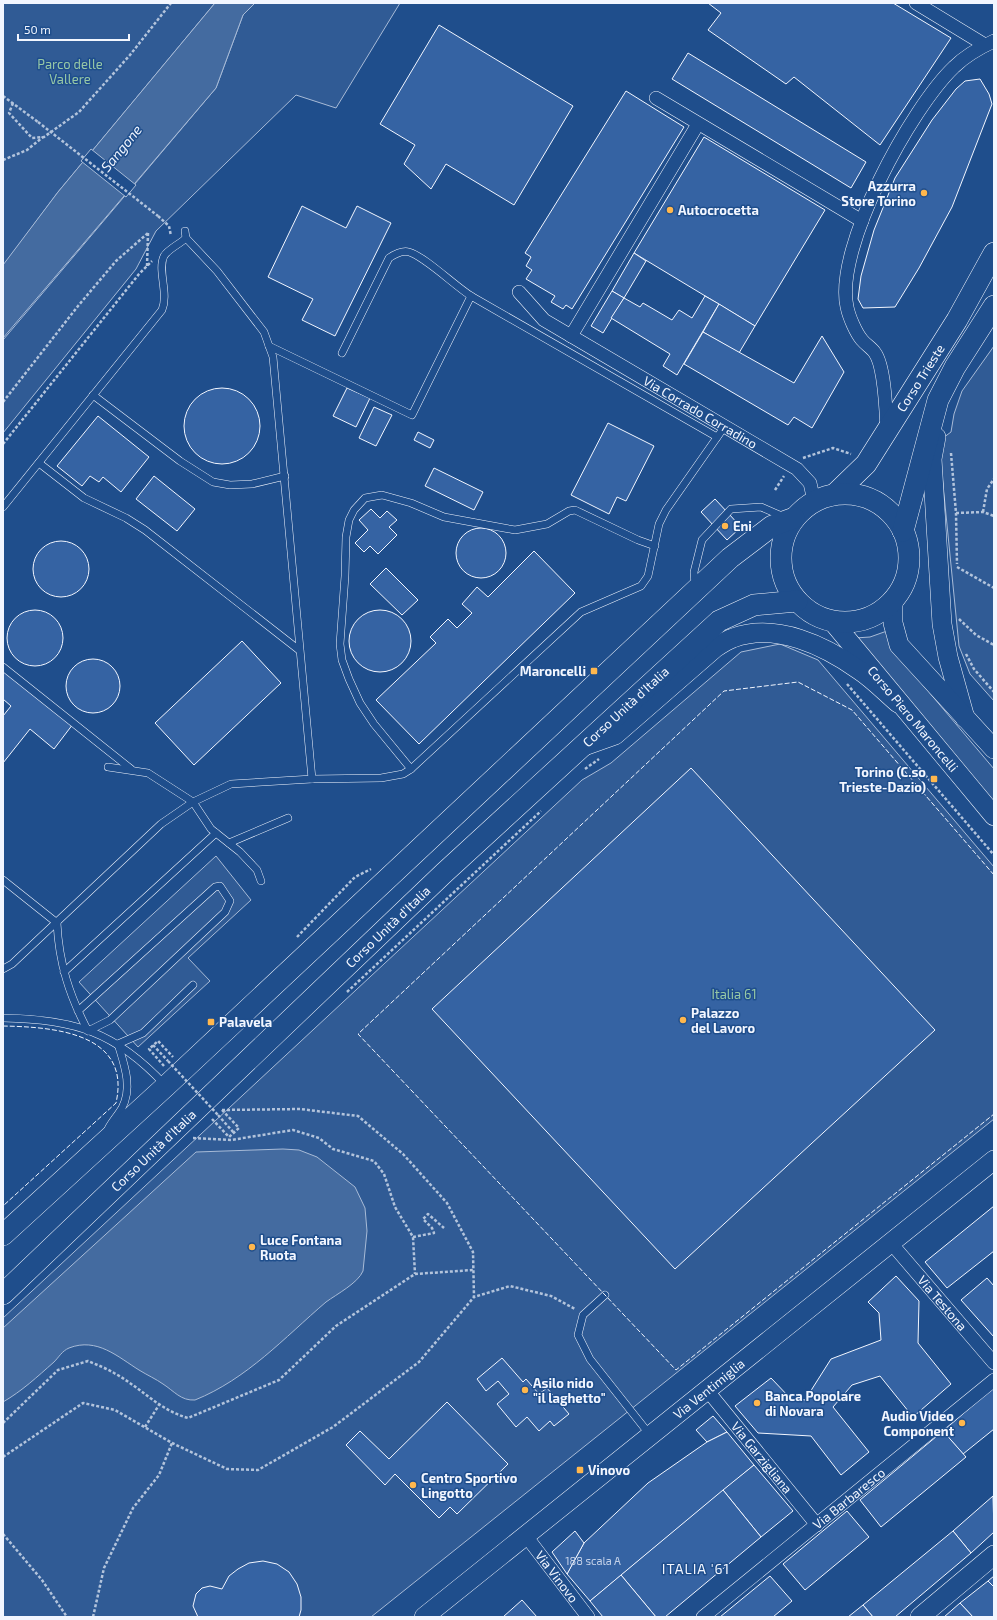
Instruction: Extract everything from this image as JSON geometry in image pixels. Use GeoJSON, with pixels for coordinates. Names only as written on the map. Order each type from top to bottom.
{"type":"FeatureCollection","features":[{"type":"Feature","properties":{"kind":"main road","name":"Corso Trieste"},"geometry":{"type":"LineString","coordinates":[[835,494],[866,464],[957,320],[994,253]]}},
{"type":"Feature","properties":{"kind":"main road","name":"Corso Trieste"},"geometry":{"type":"LineString","coordinates":[[903,531],[938,400],[955,367],[994,306]]}},
{"type":"Feature","properties":{"kind":"main road"},"geometry":{"type":"LineString","coordinates":[[938,400],[936,435],[932,459],[942,624],[948,657],[965,718]]}},
{"type":"Feature","properties":{"kind":"main road"},"geometry":{"type":"LineString","coordinates":[[3,1235],[96,1150],[165,1076],[730,558],[772,526],[791,518],[814,501],[835,494],[849,494],[864,497],[876,502],[896,519],[903,531],[909,554],[908,570],[903,585],[893,600],[875,614],[855,621],[832,621],[815,615],[797,601],[788,588],[783,575],[781,562],[782,545],[791,518]]}},
{"type":"Feature","properties":{"kind":"main road"},"geometry":{"type":"LineString","coordinates":[[893,600],[894,623],[899,645],[994,749]]}},
{"type":"Feature","properties":{"kind":"main road","name":"Corso Unità d'Italia"},"geometry":{"type":"LineString","coordinates":[[3,1294],[444,873],[719,621],[754,605],[797,601]]}},
{"type":"Feature","properties":{"kind":"main road","name":"Corso Piero Maroncelli"},"geometry":{"type":"LineString","coordinates":[[832,621],[898,703],[994,816]]}},
{"type":"Feature","properties":{"kind":"main road"},"geometry":{"type":"LineString","coordinates":[[581,748],[615,735],[714,648],[734,637],[763,633],[792,636],[827,651],[859,670],[898,703]]}},
{"type":"Feature","properties":{"kind":"main road","name":"Via Ventimiglia"},"geometry":{"type":"LineString","coordinates":[[424,1617],[994,1160]]}},
{"type":"Feature","properties":{"kind":"main road"},"geometry":{"type":"LineString","coordinates":[[3,1244],[44,1196]]}},
{"type":"Feature","properties":{"kind":"main road"},"geometry":{"type":"LineString","coordinates":[[920,1617],[994,1555]]}},
{"type":"Feature","properties":{"kind":"street"},"geometry":{"type":"LineString","coordinates":[[916,3],[989,43]]}},
{"type":"Feature","properties":{"kind":"street"},"geometry":{"type":"LineString","coordinates":[[888,430],[882,374],[876,353],[861,340],[847,307],[846,286],[853,248],[862,220],[893,154],[910,123],[931,94],[953,68],[964,58],[989,43]]}},
{"type":"Feature","properties":{"kind":"street"},"geometry":{"type":"LineString","coordinates":[[656,98],[862,220]]}},
{"type":"Feature","properties":{"kind":"street"},"geometry":{"type":"LineString","coordinates":[[571,336],[698,124]]}},
{"type":"Feature","properties":{"kind":"street","name":"Via Corrado Corradino"},"geometry":{"type":"LineString","coordinates":[[519,292],[544,320],[797,469],[810,484],[814,501]]}},
{"type":"Feature","properties":{"kind":"street","name":"Via Testona"},"geometry":{"type":"LineString","coordinates":[[891,1243],[994,1363]]}},
{"type":"Feature","properties":{"kind":"street","name":"Via Barbaresco"},"geometry":{"type":"LineString","coordinates":[[704,1617],[994,1380]]}},
{"type":"Feature","properties":{"kind":"street","name":"Via Garzigliana"},"geometry":{"type":"LineString","coordinates":[[708,1390],[817,1525]]}},
{"type":"Feature","properties":{"kind":"street","name":"Via Vinovo"},"geometry":{"type":"LineString","coordinates":[[526,1536],[588,1617]]}},
{"type":"Feature","properties":{"kind":"lane"},"geometry":{"type":"LineString","coordinates":[[3,507],[162,310],[166,301],[162,267],[163,258],[185,234],[217,271],[264,332],[273,357],[312,779]]}},
{"type":"Feature","properties":{"kind":"lane"},"geometry":{"type":"LineString","coordinates":[[342,353],[389,258],[398,253],[409,252],[421,258],[471,296],[717,437]]}},
{"type":"Feature","properties":{"kind":"lane"},"geometry":{"type":"LineString","coordinates":[[269,346],[412,415],[471,296]]}},
{"type":"Feature","properties":{"kind":"lane"},"geometry":{"type":"LineString","coordinates":[[94,395],[180,461],[213,482],[230,485],[252,484],[285,476]]}},
{"type":"Feature","properties":{"kind":"lane"},"geometry":{"type":"LineString","coordinates":[[3,970],[12,964],[161,824],[193,802],[230,784],[312,779],[381,778],[403,774],[411,769],[582,612],[642,586],[648,576],[659,524],[666,510],[725,426]]}},
{"type":"Feature","properties":{"kind":"lane"},"geometry":{"type":"LineString","coordinates":[[39,463],[76,493],[126,518],[145,530],[299,650]]}},
{"type":"Feature","properties":{"kind":"lane"},"geometry":{"type":"LineString","coordinates":[[411,769],[374,724],[360,702],[342,660],[340,644],[346,537],[351,515],[365,498],[382,495],[411,503],[444,517],[515,530],[547,524],[569,510],[576,510],[638,540],[655,546]]}},
{"type":"Feature","properties":{"kind":"lane"},"geometry":{"type":"LineString","coordinates":[[695,590],[694,572],[702,540],[731,509],[761,507],[791,518]]}},
{"type":"Feature","properties":{"kind":"lane"},"geometry":{"type":"LineString","coordinates":[[3,667],[132,770]]}},
{"type":"Feature","properties":{"kind":"lane"},"geometry":{"type":"LineString","coordinates":[[108,766],[148,773],[193,802],[211,829],[257,870],[261,881]]}},
{"type":"Feature","properties":{"kind":"lane"},"geometry":{"type":"LineString","coordinates":[[229,844],[288,818]]}},
{"type":"Feature","properties":{"kind":"lane"},"geometry":{"type":"LineString","coordinates":[[64,972],[216,833]]}},
{"type":"Feature","properties":{"kind":"lane"},"geometry":{"type":"LineString","coordinates":[[3,880],[57,922],[64,972],[70,995],[88,1030]]}},
{"type":"Feature","properties":{"kind":"lane"},"geometry":{"type":"LineString","coordinates":[[78,1011],[216,887],[220,886],[230,901],[225,912],[110,1020],[88,1030]]}},
{"type":"Feature","properties":{"kind":"lane"},"geometry":{"type":"LineString","coordinates":[[118,1044],[143,1033],[193,985]]}},
{"type":"Feature","properties":{"kind":"lane"},"geometry":{"type":"LineString","coordinates":[[3,1018],[47,1021],[72,1025],[88,1030],[118,1044],[145,1064],[165,1076]]}},
{"type":"Feature","properties":{"kind":"lane"},"geometry":{"type":"LineString","coordinates":[[96,1150],[114,1119],[120,1112],[127,1095],[127,1080],[118,1044]]}},
{"type":"Feature","properties":{"kind":"lane"},"geometry":{"type":"LineString","coordinates":[[605,1295],[583,1316],[578,1334],[590,1359],[650,1436]]}},
{"type":"Feature","properties":{"kind":"path"},"geometry":{"type":"LineString","coordinates":[[3,160],[27,150],[79,112],[130,55],[171,3]]}},
{"type":"Feature","properties":{"kind":"path"},"geometry":{"type":"LineString","coordinates":[[3,96],[158,216],[169,226],[172,238]]}},
{"type":"Feature","properties":{"kind":"path"},"geometry":{"type":"LineString","coordinates":[[13,104],[9,113],[17,124],[32,138],[44,137]]}},
{"type":"Feature","properties":{"kind":"path"},"geometry":{"type":"LineString","coordinates":[[3,402],[78,306],[116,261],[148,233],[147,266]]}},
{"type":"Feature","properties":{"kind":"path"},"geometry":{"type":"LineString","coordinates":[[3,444],[147,266],[156,257]]}},
{"type":"Feature","properties":{"kind":"path"},"geometry":{"type":"LineString","coordinates":[[951,448],[956,513],[957,574]]}},
{"type":"Feature","properties":{"kind":"path"},"geometry":{"type":"LineString","coordinates":[[982,512],[987,489],[994,479]]}},
{"type":"Feature","properties":{"kind":"path"},"geometry":{"type":"LineString","coordinates":[[956,513],[982,512],[994,516]]}},
{"type":"Feature","properties":{"kind":"path"},"geometry":{"type":"LineString","coordinates":[[957,567],[994,588]]}},
{"type":"Feature","properties":{"kind":"path"},"geometry":{"type":"LineString","coordinates":[[959,612],[960,626]]}},
{"type":"Feature","properties":{"kind":"path"},"geometry":{"type":"LineString","coordinates":[[959,619],[976,635],[994,645]]}},
{"type":"Feature","properties":{"kind":"path"},"geometry":{"type":"LineString","coordinates":[[965,652],[974,669],[994,692]]}},
{"type":"Feature","properties":{"kind":"path"},"geometry":{"type":"LineString","coordinates":[[847,684],[994,855]]}},
{"type":"Feature","properties":{"kind":"path"},"geometry":{"type":"LineString","coordinates":[[582,772],[601,758]]}},
{"type":"Feature","properties":{"kind":"path"},"geometry":{"type":"LineString","coordinates":[[344,996],[541,810]]}},
{"type":"Feature","properties":{"kind":"path"},"geometry":{"type":"LineString","coordinates":[[165,1076],[149,1049],[158,1041],[174,1058]]}},
{"type":"Feature","properties":{"kind":"path"},"geometry":{"type":"LineString","coordinates":[[153,1045],[234,1133]]}},
{"type":"Feature","properties":{"kind":"path"},"geometry":{"type":"LineString","coordinates":[[222,1110],[228,1104]]}},
{"type":"Feature","properties":{"kind":"path"},"geometry":{"type":"LineString","coordinates":[[222,1110],[300,1109],[358,1116],[403,1154],[447,1203],[473,1252],[474,1297]]}},
{"type":"Feature","properties":{"kind":"path"},"geometry":{"type":"LineString","coordinates":[[211,1119],[229,1137],[234,1133],[239,1128],[222,1110]]}},
{"type":"Feature","properties":{"kind":"path"},"geometry":{"type":"LineString","coordinates":[[191,1137],[231,1140],[293,1130],[319,1138],[333,1149],[374,1161],[384,1174],[396,1207],[413,1237],[415,1274]]}},
{"type":"Feature","properties":{"kind":"path"},"geometry":{"type":"LineString","coordinates":[[413,1237],[434,1233],[432,1228],[422,1219],[428,1214],[444,1228]]}},
{"type":"Feature","properties":{"kind":"path"},"geometry":{"type":"LineString","coordinates":[[3,1423],[58,1370],[88,1361],[114,1373],[159,1405],[176,1415],[188,1418],[279,1380],[336,1326],[415,1274],[473,1270]]}},
{"type":"Feature","properties":{"kind":"path"},"geometry":{"type":"LineString","coordinates":[[3,1458],[84,1403],[115,1410],[172,1443],[227,1469],[258,1470],[333,1427],[419,1362],[474,1297],[510,1286],[551,1296],[583,1316]]}},
{"type":"Feature","properties":{"kind":"path"},"geometry":{"type":"LineString","coordinates":[[145,1427],[159,1405]]}},
{"type":"Feature","properties":{"kind":"path"},"geometry":{"type":"LineString","coordinates":[[93,1617],[104,1568],[133,1508],[159,1475],[172,1443]]}},
{"type":"Feature","properties":{"kind":"path"},"geometry":{"type":"LineString","coordinates":[[3,1534],[42,1580],[67,1617]]}},
{"type":"Feature","properties":{"kind":"shaded area","name":"Parco delle Vallere"},"geometry":{"type":"Polygon","coordinates":[[[3,3],[215,3],[58,192],[3,266],[3,3]]]}},
{"type":"Feature","properties":{"kind":"shaded area"},"geometry":{"type":"Polygon","coordinates":[[[255,3],[400,3],[336,108],[296,95],[156,231],[136,269],[3,433],[3,340],[216,88],[243,15],[255,3]]]}},
{"type":"Feature","properties":{"kind":"shaded area"},"geometry":{"type":"Polygon","coordinates":[[[994,346],[994,701],[970,674],[959,646],[939,444],[943,438],[951,432],[954,414],[962,391],[994,346]]]}},
{"type":"Feature","properties":{"kind":"shaded area"},"geometry":{"type":"Polygon","coordinates":[[[887,631],[890,646],[994,769],[994,802],[855,638],[870,637],[887,631]]]}},
{"type":"Feature","properties":{"kind":"shaded area","name":"Italia 61"},"geometry":{"type":"Polygon","coordinates":[[[780,644],[818,660],[994,867],[994,1119],[371,1617],[3,1617],[3,1318],[582,780],[611,763],[741,652],[780,644]]]}},
{"type":"Feature","properties":{"kind":"shaded area"},"geometry":{"type":"Polygon","coordinates":[[[216,856],[251,900],[188,958],[210,981],[138,1047],[79,982],[216,856]]]}},
{"type":"Feature","properties":{"kind":"water","name":"Sangone"},"geometry":{"type":"Polygon","coordinates":[[[215,3],[255,3],[243,15],[216,88],[3,338],[3,265],[58,192],[215,3]]]}},
{"type":"Feature","properties":{"kind":"water"},"geometry":{"type":"Polygon","coordinates":[[[283,1149],[299,1150],[317,1157],[355,1187],[365,1208],[367,1231],[363,1271],[357,1280],[326,1302],[264,1357],[232,1381],[195,1400],[186,1399],[178,1395],[160,1382],[107,1350],[89,1345],[79,1345],[62,1352],[54,1362],[29,1384],[3,1402],[3,1328],[196,1152],[283,1149]]]}},
{"type":"Feature","properties":{"kind":"pier"},"geometry":{"type":"Polygon","coordinates":[[[91,149],[136,185],[126,197],[81,161],[91,149]]]}},
{"type":"Feature","properties":{"kind":"building"},"geometry":{"type":"Polygon","coordinates":[[[708,3],[893,3],[951,38],[880,145],[794,77],[786,84],[708,30],[721,13],[708,3]]]}},
{"type":"Feature","properties":{"kind":"building"},"geometry":{"type":"Polygon","coordinates":[[[439,25],[573,106],[514,205],[446,164],[431,189],[404,164],[415,145],[380,124],[439,25]]]}},
{"type":"Feature","properties":{"kind":"building"},"geometry":{"type":"Polygon","coordinates":[[[688,53],[866,162],[851,188],[672,79],[688,53]]]}},
{"type":"Feature","properties":{"kind":"building","name":"Azzurra Store Torino"},"geometry":{"type":"Polygon","coordinates":[[[980,79],[989,94],[992,104],[952,207],[919,268],[895,307],[863,308],[858,299],[861,276],[874,230],[895,178],[932,120],[956,89],[965,81],[980,79]]]}},
{"type":"Feature","properties":{"kind":"building"},"geometry":{"type":"Polygon","coordinates":[[[626,91],[684,127],[572,309],[566,305],[563,309],[551,302],[555,296],[526,279],[532,270],[526,266],[531,257],[525,253],[626,91]]]}},
{"type":"Feature","properties":{"kind":"building"},"geometry":{"type":"Polygon","coordinates":[[[704,137],[825,210],[755,326],[634,253],[704,137]]]}},
{"type":"Feature","properties":{"kind":"building"},"geometry":{"type":"Polygon","coordinates":[[[302,206],[346,228],[357,206],[391,223],[335,336],[302,320],[313,299],[268,277],[302,206]]]}},
{"type":"Feature","properties":{"kind":"building"},"geometry":{"type":"Polygon","coordinates":[[[634,253],[646,261],[624,298],[612,291],[634,253]]]}},
{"type":"Feature","properties":{"kind":"building"},"geometry":{"type":"Polygon","coordinates":[[[612,291],[624,298],[603,333],[591,326],[612,291]]]}},
{"type":"Feature","properties":{"kind":"building"},"geometry":{"type":"Polygon","coordinates":[[[705,296],[719,304],[677,375],[663,366],[670,354],[611,318],[624,298],[640,307],[643,303],[672,320],[679,310],[692,318],[705,296]]]}},
{"type":"Feature","properties":{"kind":"building"},"geometry":{"type":"Polygon","coordinates":[[[719,304],[755,326],[739,353],[703,332],[719,304]]]}},
{"type":"Feature","properties":{"kind":"building"},"geometry":{"type":"Polygon","coordinates":[[[703,332],[794,383],[822,336],[844,372],[812,428],[794,417],[788,425],[684,364],[703,332]]]}},
{"type":"Feature","properties":{"kind":"building"},"geometry":{"type":"Polygon","coordinates":[[[215,388],[229,388],[243,394],[254,405],[260,419],[260,433],[257,441],[249,453],[243,458],[229,464],[215,464],[201,458],[190,447],[184,433],[184,419],[190,405],[201,394],[215,388]]]}},
{"type":"Feature","properties":{"kind":"building"},"geometry":{"type":"Polygon","coordinates":[[[347,388],[370,398],[356,427],[333,416],[347,388]]]}},
{"type":"Feature","properties":{"kind":"building"},"geometry":{"type":"Polygon","coordinates":[[[374,407],[392,415],[376,446],[359,438],[374,407]]]}},
{"type":"Feature","properties":{"kind":"building"},"geometry":{"type":"Polygon","coordinates":[[[98,416],[149,457],[121,492],[103,477],[99,482],[90,476],[82,486],[57,466],[98,416]]]}},
{"type":"Feature","properties":{"kind":"building"},"geometry":{"type":"Polygon","coordinates":[[[608,423],[654,446],[626,501],[617,497],[609,514],[571,495],[608,423]]]}},
{"type":"Feature","properties":{"kind":"building"},"geometry":{"type":"Polygon","coordinates":[[[418,432],[434,440],[430,448],[414,440],[418,432]]]}},
{"type":"Feature","properties":{"kind":"building"},"geometry":{"type":"Polygon","coordinates":[[[434,468],[483,492],[474,510],[425,486],[434,468]]]}},
{"type":"Feature","properties":{"kind":"building"},"geometry":{"type":"Polygon","coordinates":[[[154,476],[195,509],[177,531],[136,499],[154,476]]]}},
{"type":"Feature","properties":{"kind":"building"},"geometry":{"type":"Polygon","coordinates":[[[715,499],[741,527],[727,540],[701,512],[715,499]]]}},
{"type":"Feature","properties":{"kind":"building"},"geometry":{"type":"Polygon","coordinates":[[[371,509],[380,518],[387,511],[397,520],[389,527],[397,535],[378,554],[370,546],[364,552],[355,543],[368,530],[359,520],[371,509]]]}},
{"type":"Feature","properties":{"kind":"building"},"geometry":{"type":"Polygon","coordinates":[[[476,528],[486,528],[499,535],[506,548],[506,558],[499,571],[486,578],[476,578],[467,574],[460,567],[456,558],[456,548],[460,539],[467,532],[476,528]]]}},
{"type":"Feature","properties":{"kind":"building"},"geometry":{"type":"Polygon","coordinates":[[[55,541],[67,541],[77,545],[85,553],[89,563],[89,575],[85,585],[77,593],[67,597],[55,597],[45,593],[37,585],[33,575],[33,563],[37,553],[45,545],[55,541]]]}},
{"type":"Feature","properties":{"kind":"building"},"geometry":{"type":"Polygon","coordinates":[[[534,551],[575,593],[419,744],[376,700],[436,643],[430,637],[448,619],[457,628],[472,613],[462,604],[477,587],[488,597],[534,551]]]}},
{"type":"Feature","properties":{"kind":"building"},"geometry":{"type":"Polygon","coordinates":[[[386,568],[418,600],[402,615],[370,584],[386,568]]]}},
{"type":"Feature","properties":{"kind":"building"},"geometry":{"type":"Polygon","coordinates":[[[35,610],[46,612],[55,618],[61,627],[63,638],[61,649],[55,658],[46,664],[35,666],[24,664],[15,658],[9,649],[7,638],[9,627],[15,618],[24,612],[35,610]]]}},
{"type":"Feature","properties":{"kind":"building"},"geometry":{"type":"Polygon","coordinates":[[[374,610],[386,610],[402,619],[409,629],[411,641],[409,653],[402,663],[386,672],[374,672],[363,667],[354,658],[349,647],[349,635],[354,624],[363,615],[374,610]]]}},
{"type":"Feature","properties":{"kind":"building"},"geometry":{"type":"Polygon","coordinates":[[[242,641],[281,683],[194,765],[155,723],[242,641]]]}},
{"type":"Feature","properties":{"kind":"building"},"geometry":{"type":"Polygon","coordinates":[[[88,659],[98,659],[108,663],[116,671],[120,681],[120,691],[116,701],[108,709],[98,713],[88,713],[78,709],[70,701],[66,691],[66,681],[70,671],[78,663],[88,659]]]}},
{"type":"Feature","properties":{"kind":"building"},"geometry":{"type":"Polygon","coordinates":[[[3,669],[73,724],[54,749],[30,729],[3,763],[3,716],[11,706],[3,699],[3,669]]]}},
{"type":"Feature","properties":{"kind":"building","name":"Palazzo del Lavoro"},"geometry":{"type":"Polygon","coordinates":[[[691,768],[935,1030],[675,1269],[432,1009],[691,768]]]}},
{"type":"Feature","properties":{"kind":"building"},"geometry":{"type":"Polygon","coordinates":[[[994,1206],[994,1251],[947,1288],[925,1262],[994,1206]]]}},
{"type":"Feature","properties":{"kind":"building"},"geometry":{"type":"Polygon","coordinates":[[[896,1276],[919,1301],[918,1343],[951,1384],[913,1417],[880,1376],[852,1385],[833,1407],[869,1452],[841,1475],[811,1436],[758,1433],[735,1406],[771,1378],[790,1398],[805,1400],[831,1359],[881,1340],[879,1313],[868,1302],[896,1276]]]}},
{"type":"Feature","properties":{"kind":"building"},"geometry":{"type":"Polygon","coordinates":[[[987,1278],[994,1286],[994,1337],[961,1300],[987,1278]]]}},
{"type":"Feature","properties":{"kind":"building"},"geometry":{"type":"Polygon","coordinates":[[[502,1358],[523,1382],[526,1379],[539,1394],[547,1388],[569,1414],[554,1426],[550,1421],[539,1431],[527,1417],[516,1427],[497,1404],[509,1394],[498,1381],[486,1391],[477,1379],[502,1358]]]}},
{"type":"Feature","properties":{"kind":"building"},"geometry":{"type":"Polygon","coordinates":[[[994,1387],[994,1429],[963,1454],[943,1431],[994,1387]]]}},
{"type":"Feature","properties":{"kind":"building"},"geometry":{"type":"Polygon","coordinates":[[[447,1402],[508,1464],[457,1514],[450,1507],[439,1518],[395,1474],[385,1485],[346,1445],[360,1431],[389,1459],[447,1402]]]}},
{"type":"Feature","properties":{"kind":"building"},"geometry":{"type":"Polygon","coordinates":[[[713,1416],[727,1432],[707,1442],[696,1430],[713,1416]]]}},
{"type":"Feature","properties":{"kind":"building"},"geometry":{"type":"Polygon","coordinates":[[[943,1431],[966,1457],[881,1527],[860,1500],[943,1431]]]}},
{"type":"Feature","properties":{"kind":"building"},"geometry":{"type":"Polygon","coordinates":[[[727,1432],[754,1465],[590,1601],[567,1574],[584,1543],[648,1483],[707,1442],[727,1432]]]}},
{"type":"Feature","properties":{"kind":"building"},"geometry":{"type":"Polygon","coordinates":[[[754,1465],[793,1511],[761,1537],[723,1490],[754,1465]]]}},
{"type":"Feature","properties":{"kind":"building"},"geometry":{"type":"Polygon","coordinates":[[[723,1490],[761,1537],[665,1617],[656,1617],[621,1575],[723,1490]]]}},
{"type":"Feature","properties":{"kind":"building"},"geometry":{"type":"Polygon","coordinates":[[[993,1496],[994,1532],[971,1553],[953,1531],[993,1496]]]}},
{"type":"Feature","properties":{"kind":"building"},"geometry":{"type":"Polygon","coordinates":[[[847,1511],[869,1537],[805,1590],[783,1564],[847,1511]]]}},
{"type":"Feature","properties":{"kind":"building"},"geometry":{"type":"Polygon","coordinates":[[[575,1531],[584,1543],[567,1574],[552,1552],[575,1531]]]}},
{"type":"Feature","properties":{"kind":"building"},"geometry":{"type":"Polygon","coordinates":[[[953,1531],[971,1553],[895,1617],[873,1617],[863,1605],[953,1531]]]}},
{"type":"Feature","properties":{"kind":"building"},"geometry":{"type":"Polygon","coordinates":[[[263,1561],[277,1564],[289,1572],[297,1584],[301,1597],[301,1610],[299,1617],[198,1617],[193,1606],[196,1594],[202,1588],[210,1586],[222,1589],[229,1576],[238,1569],[249,1563],[263,1561]]]}},
{"type":"Feature","properties":{"kind":"building"},"geometry":{"type":"Polygon","coordinates":[[[621,1575],[656,1617],[603,1617],[590,1601],[621,1575]]]}},
{"type":"Feature","properties":{"kind":"building"},"geometry":{"type":"Polygon","coordinates":[[[770,1576],[792,1601],[773,1617],[720,1617],[770,1576]]]}},
{"type":"Feature","properties":{"kind":"building"},"geometry":{"type":"Polygon","coordinates":[[[994,1576],[994,1587],[988,1581],[994,1576]]]}},
{"type":"Feature","properties":{"kind":"building"},"geometry":{"type":"Polygon","coordinates":[[[988,1581],[994,1587],[994,1617],[973,1617],[960,1603],[988,1581]]]}},
{"type":"Feature","properties":{"kind":"building"},"geometry":{"type":"Polygon","coordinates":[[[522,1600],[537,1617],[503,1617],[522,1600]]]}},
{"type":"Feature","properties":{"kind":"building"},"geometry":{"type":"Polygon","coordinates":[[[960,1603],[973,1617],[944,1617],[960,1603]]]}},
{"type":"Feature","properties":{"kind":"building"},"geometry":{"type":"Polygon","coordinates":[[[863,1605],[873,1617],[848,1617],[863,1605]]]}},
{"type":"Feature","properties":{"kind":"fence"},"geometry":{"type":"LineString","coordinates":[[994,875],[852,710],[798,682],[724,691],[358,1034],[676,1370],[994,1114]]}},
{"type":"Feature","properties":{"kind":"fence"},"geometry":{"type":"LineString","coordinates":[[3,1026],[44,1028],[65,1032],[84,1038],[100,1048],[112,1061],[118,1079],[116,1103],[3,1206]]}},
{"type":"Feature","properties":{"kind":"place","name":"Azzurra Store Torino"},"geometry":{"type":"Point","coordinates":[924,193]}},
{"type":"Feature","properties":{"kind":"place","name":"Autocrocetta"},"geometry":{"type":"Point","coordinates":[670,210]}},
{"type":"Feature","properties":{"kind":"place","name":"Eni"},"geometry":{"type":"Point","coordinates":[725,526]}},
{"type":"Feature","properties":{"kind":"place","name":"Maroncelli"},"geometry":{"type":"Point","coordinates":[594,671]}},
{"type":"Feature","properties":{"kind":"place","name":"Torino (C.so Trieste-Dazio)"},"geometry":{"type":"Point","coordinates":[934,779]}},
{"type":"Feature","properties":{"kind":"place","name":"Palazzo del Lavoro"},"geometry":{"type":"Point","coordinates":[683,1020]}},
{"type":"Feature","properties":{"kind":"place","name":"Palavela"},"geometry":{"type":"Point","coordinates":[211,1022]}},
{"type":"Feature","properties":{"kind":"place","name":"Luce Fontana Ruota"},"geometry":{"type":"Point","coordinates":[252,1247]}},
{"type":"Feature","properties":{"kind":"place","name":"Asilo nido \"il laghetto\""},"geometry":{"type":"Point","coordinates":[525,1390]}},
{"type":"Feature","properties":{"kind":"place","name":"Banca Popolare di Novara"},"geometry":{"type":"Point","coordinates":[757,1403]}},
{"type":"Feature","properties":{"kind":"place","name":"Audio Video Component"},"geometry":{"type":"Point","coordinates":[962,1423]}},
{"type":"Feature","properties":{"kind":"place","name":"Vinovo"},"geometry":{"type":"Point","coordinates":[580,1470]}},
{"type":"Feature","properties":{"kind":"place","name":"Centro Sportivo Lingotto"},"geometry":{"type":"Point","coordinates":[413,1485]}},
{"type":"Feature","properties":{"kind":"district","name":"ITALIA '61"},"geometry":{"type":"Point","coordinates":[696,1568]}}]}
